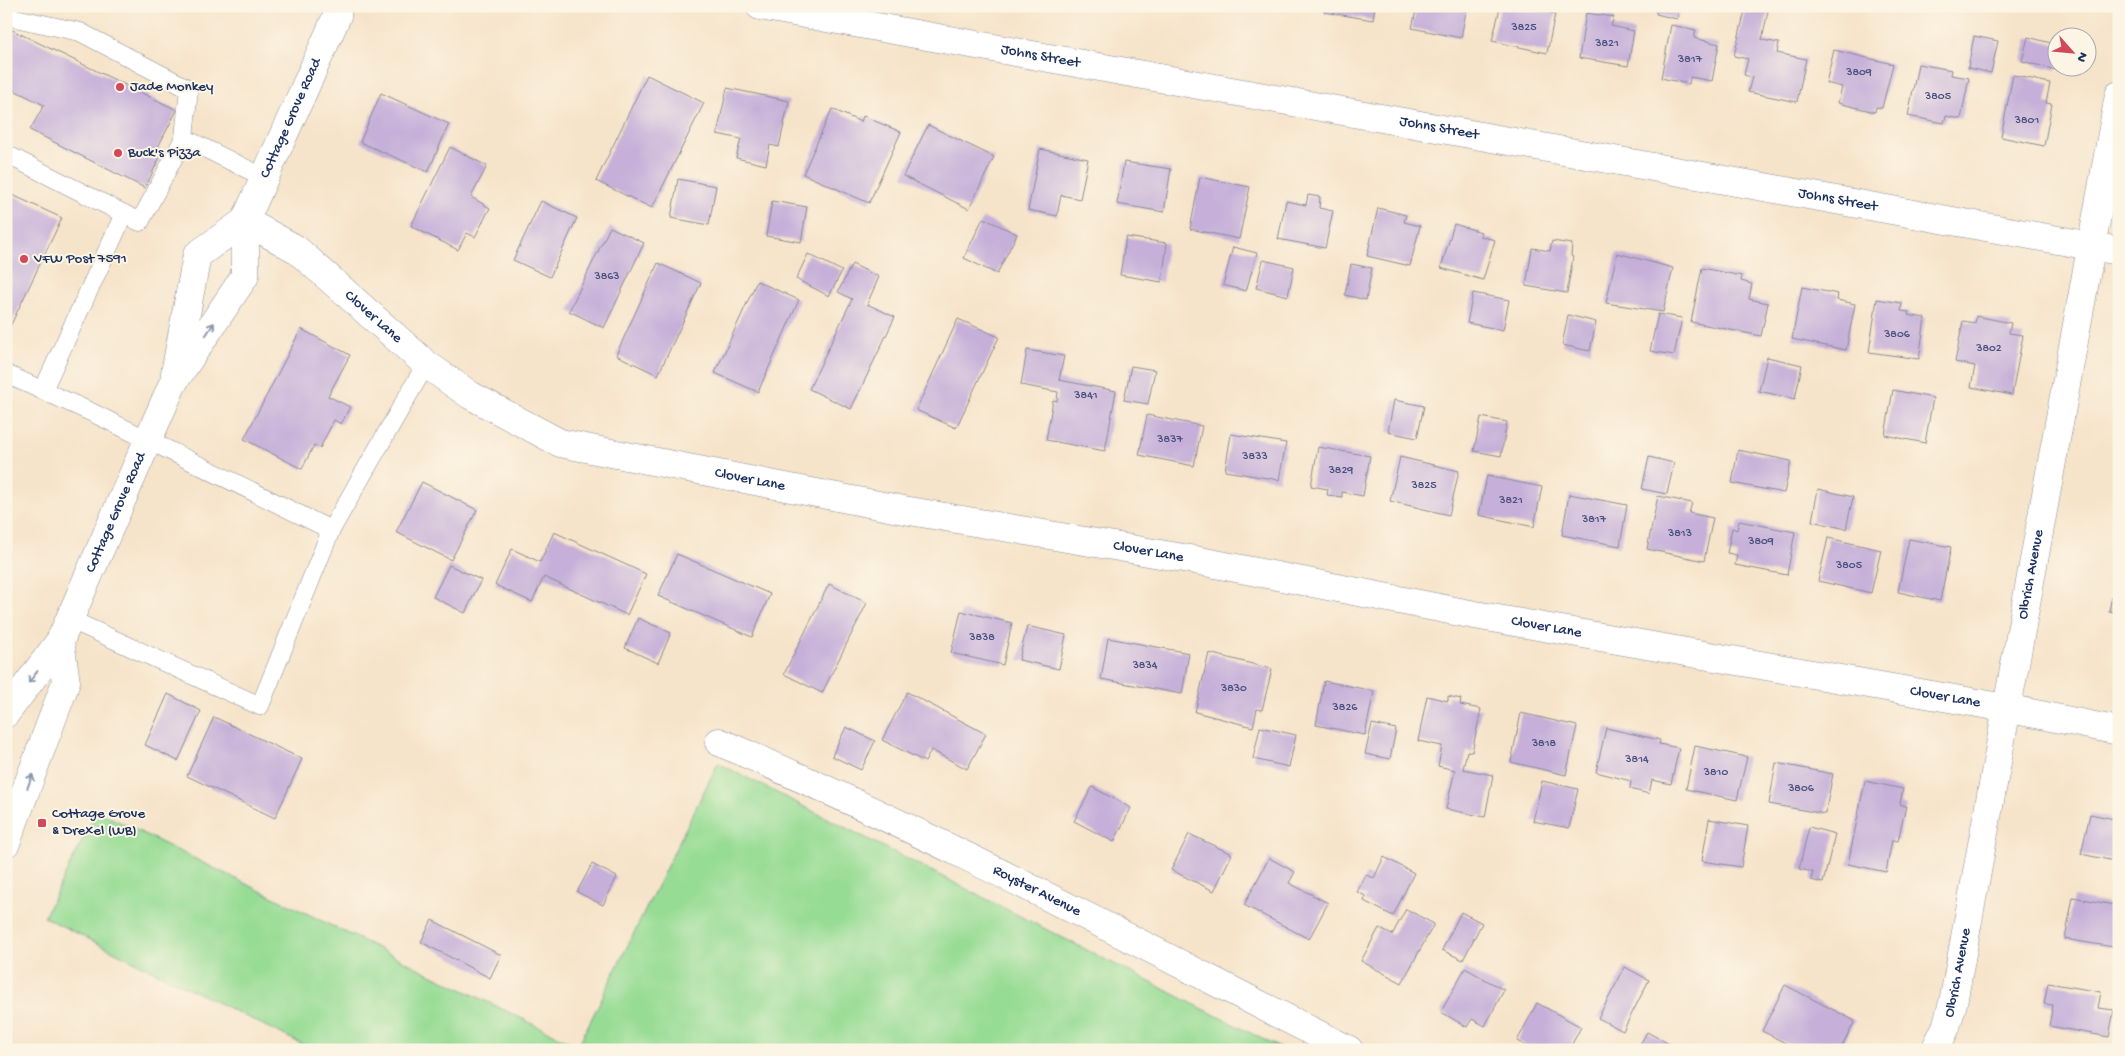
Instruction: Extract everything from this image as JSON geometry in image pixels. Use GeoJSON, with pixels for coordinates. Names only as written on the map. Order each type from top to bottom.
{"type":"FeatureCollection","features":[{"type":"Feature","properties":{"kind":"street","name":"Johns Street"},"geometry":{"type":"LineString","coordinates":[[760,6],[2119,251]]}},
{"type":"Feature","properties":{"kind":"street","name":"Cottage Grove Road"},"geometry":{"type":"LineString","coordinates":[[6,713],[64,630],[172,384],[245,276],[245,221],[341,10]]}},
{"type":"Feature","properties":{"kind":"street","name":"Olbrich Avenue"},"geometry":{"type":"LineString","coordinates":[[1935,1050],[1946,1027],[1953,1003],[2119,95]]}},
{"type":"Feature","properties":{"kind":"street","name":"Cottage Grove Road"},"geometry":{"type":"LineString","coordinates":[[172,384],[197,256],[245,221]]}},
{"type":"Feature","properties":{"kind":"street","name":"Clover Lane"},"geometry":{"type":"LineString","coordinates":[[245,221],[296,249],[426,364],[470,395],[560,443],[904,510],[1195,560],[1475,615],[2006,708],[2119,731]]}},
{"type":"Feature","properties":{"kind":"street"},"geometry":{"type":"LineString","coordinates":[[6,843],[66,682],[64,630]]}},
{"type":"Feature","properties":{"kind":"street","name":"Royster Avenue"},"geometry":{"type":"LineString","coordinates":[[719,742],[793,774],[1031,889],[1350,1050]]}},
{"type":"Feature","properties":{"kind":"lane"},"geometry":{"type":"LineString","coordinates":[[6,16],[80,32],[189,89],[184,138],[140,222],[6,154]]}},
{"type":"Feature","properties":{"kind":"lane"},"geometry":{"type":"LineString","coordinates":[[184,138],[265,178]]}},
{"type":"Feature","properties":{"kind":"lane"},"geometry":{"type":"LineString","coordinates":[[43,390],[124,214]]}},
{"type":"Feature","properties":{"kind":"lane"},"geometry":{"type":"LineString","coordinates":[[64,630],[260,706],[331,530],[426,364]]}},
{"type":"Feature","properties":{"kind":"lane"},"geometry":{"type":"LineString","coordinates":[[8,378],[43,390],[331,530]]}},
{"type":"Feature","properties":{"kind":"green space"},"geometry":{"type":"Polygon","coordinates":[[[718,763],[1284,1050],[314,1050],[44,917],[97,811],[578,1046],[718,763]]]}},
{"type":"Feature","properties":{"kind":"building"},"geometry":{"type":"Polygon","coordinates":[[[1325,6],[1375,6],[1373,20],[1324,12],[1325,6]]]}},
{"type":"Feature","properties":{"kind":"building"},"geometry":{"type":"Polygon","coordinates":[[[1417,6],[1467,6],[1461,38],[1412,28],[1417,6]]]}},
{"type":"Feature","properties":{"kind":"building"},"geometry":{"type":"Polygon","coordinates":[[[1507,6],[1529,6],[1528,8],[1555,14],[1547,53],[1492,41],[1500,8],[1506,10],[1507,6]]]}},
{"type":"Feature","properties":{"kind":"building"},"geometry":{"type":"Polygon","coordinates":[[[1658,6],[1680,6],[1677,19],[1656,14],[1658,6]]]}},
{"type":"Feature","properties":{"kind":"building"},"geometry":{"type":"Polygon","coordinates":[[[1746,6],[1769,6],[1762,40],[1779,43],[1777,53],[1806,59],[1797,102],[1748,92],[1752,77],[1744,75],[1748,59],[1734,56],[1746,6]]]}},
{"type":"Feature","properties":{"kind":"building"},"geometry":{"type":"Polygon","coordinates":[[[1586,13],[1614,17],[1611,26],[1634,31],[1628,66],[1579,58],[1586,13]]]}},
{"type":"Feature","properties":{"kind":"building"},"geometry":{"type":"Polygon","coordinates":[[[1671,25],[1696,30],[1694,38],[1719,44],[1712,81],[1690,77],[1689,84],[1661,78],[1671,25]]]}},
{"type":"Feature","properties":{"kind":"building"},"geometry":{"type":"Polygon","coordinates":[[[8,28],[177,110],[157,149],[163,151],[145,188],[30,130],[44,105],[6,86],[8,28]]]}},
{"type":"Feature","properties":{"kind":"building"},"geometry":{"type":"Polygon","coordinates":[[[1974,36],[1998,41],[1991,73],[1968,68],[1974,36]]]}},
{"type":"Feature","properties":{"kind":"building"},"geometry":{"type":"Polygon","coordinates":[[[2028,37],[2048,42],[2048,68],[2022,61],[2028,37]]]}},
{"type":"Feature","properties":{"kind":"building"},"geometry":{"type":"Polygon","coordinates":[[[1834,50],[1893,64],[1882,108],[1876,107],[1875,112],[1838,103],[1842,87],[1826,83],[1834,50]]]}},
{"type":"Feature","properties":{"kind":"building"},"geometry":{"type":"Polygon","coordinates":[[[1918,64],[1952,70],[1951,75],[1969,78],[1961,119],[1946,116],[1944,123],[1908,116],[1918,64]]]}},
{"type":"Feature","properties":{"kind":"building"},"geometry":{"type":"Polygon","coordinates":[[[647,75],[704,103],[652,208],[596,181],[647,75]]]}},
{"type":"Feature","properties":{"kind":"building"},"geometry":{"type":"Polygon","coordinates":[[[2013,75],[2050,83],[2046,103],[2052,104],[2044,146],[2001,137],[2013,75]]]}},
{"type":"Feature","properties":{"kind":"building"},"geometry":{"type":"Polygon","coordinates":[[[727,88],[789,101],[779,147],[770,145],[766,165],[736,158],[741,139],[717,134],[727,88]]]}},
{"type":"Feature","properties":{"kind":"building"},"geometry":{"type":"Polygon","coordinates":[[[381,93],[449,124],[428,172],[360,142],[381,93]]]}},
{"type":"Feature","properties":{"kind":"building"},"geometry":{"type":"Polygon","coordinates":[[[832,109],[861,122],[863,116],[901,132],[869,203],[803,174],[832,109]]]}},
{"type":"Feature","properties":{"kind":"building"},"geometry":{"type":"Polygon","coordinates":[[[928,125],[994,157],[969,209],[903,176],[928,125]]]}},
{"type":"Feature","properties":{"kind":"building"},"geometry":{"type":"Polygon","coordinates":[[[450,147],[487,166],[471,197],[490,208],[475,237],[467,233],[458,250],[411,226],[450,147]]]}},
{"type":"Feature","properties":{"kind":"building"},"geometry":{"type":"Polygon","coordinates":[[[1040,149],[1088,159],[1080,199],[1061,195],[1057,216],[1028,210],[1040,149]]]}},
{"type":"Feature","properties":{"kind":"building"},"geometry":{"type":"Polygon","coordinates":[[[1124,162],[1171,169],[1164,212],[1117,204],[1124,162]]]}},
{"type":"Feature","properties":{"kind":"building"},"geometry":{"type":"Polygon","coordinates":[[[1200,177],[1250,187],[1239,239],[1190,229],[1200,177]]]}},
{"type":"Feature","properties":{"kind":"building"},"geometry":{"type":"Polygon","coordinates":[[[678,179],[716,186],[709,225],[671,218],[678,179]]]}},
{"type":"Feature","properties":{"kind":"building","name":"VFW Post 7591"},"geometry":{"type":"Polygon","coordinates":[[[6,192],[62,218],[6,335],[6,192]]]}},
{"type":"Feature","properties":{"kind":"building"},"geometry":{"type":"Polygon","coordinates":[[[1308,195],[1320,197],[1319,208],[1333,211],[1325,248],[1278,239],[1286,201],[1306,205],[1308,195]]]}},
{"type":"Feature","properties":{"kind":"building"},"geometry":{"type":"Polygon","coordinates":[[[541,201],[577,218],[550,277],[513,260],[541,201]]]}},
{"type":"Feature","properties":{"kind":"building"},"geometry":{"type":"Polygon","coordinates":[[[772,201],[807,207],[801,242],[766,236],[772,201]]]}},
{"type":"Feature","properties":{"kind":"building"},"geometry":{"type":"Polygon","coordinates":[[[1378,208],[1406,215],[1404,222],[1420,226],[1410,266],[1367,256],[1378,208]]]}},
{"type":"Feature","properties":{"kind":"building"},"geometry":{"type":"Polygon","coordinates":[[[983,218],[1017,234],[997,274],[964,258],[983,218]]]}},
{"type":"Feature","properties":{"kind":"building"},"geometry":{"type":"Polygon","coordinates":[[[1454,224],[1481,232],[1480,236],[1495,240],[1483,280],[1441,268],[1454,224]]]}},
{"type":"Feature","properties":{"kind":"building"},"geometry":{"type":"Polygon","coordinates":[[[610,227],[644,243],[604,328],[569,311],[610,227]]]}},
{"type":"Feature","properties":{"kind":"building"},"geometry":{"type":"Polygon","coordinates":[[[1126,237],[1167,243],[1162,282],[1120,275],[1126,237]]]}},
{"type":"Feature","properties":{"kind":"building"},"geometry":{"type":"Polygon","coordinates":[[[1552,241],[1572,244],[1571,256],[1573,257],[1567,293],[1526,286],[1532,248],[1550,251],[1552,241]]]}},
{"type":"Feature","properties":{"kind":"building"},"geometry":{"type":"Polygon","coordinates":[[[1233,247],[1257,253],[1246,291],[1223,285],[1233,247]]]}},
{"type":"Feature","properties":{"kind":"building"},"geometry":{"type":"Polygon","coordinates":[[[1617,253],[1673,268],[1663,312],[1606,303],[1617,253]]]}},
{"type":"Feature","properties":{"kind":"building"},"geometry":{"type":"Polygon","coordinates":[[[808,254],[842,271],[829,296],[796,279],[808,254]]]}},
{"type":"Feature","properties":{"kind":"building"},"geometry":{"type":"Polygon","coordinates":[[[1263,260],[1294,267],[1288,296],[1256,288],[1263,260]]]}},
{"type":"Feature","properties":{"kind":"building"},"geometry":{"type":"Polygon","coordinates":[[[658,263],[701,283],[658,375],[616,355],[658,263]]]}},
{"type":"Feature","properties":{"kind":"building"},"geometry":{"type":"Polygon","coordinates":[[[852,264],[879,277],[867,304],[895,317],[851,409],[809,389],[852,299],[838,292],[852,264]]]}},
{"type":"Feature","properties":{"kind":"building"},"geometry":{"type":"Polygon","coordinates":[[[1351,264],[1372,268],[1366,300],[1345,295],[1351,264]]]}},
{"type":"Feature","properties":{"kind":"building"},"geometry":{"type":"Polygon","coordinates":[[[1702,268],[1742,276],[1741,281],[1752,284],[1749,299],[1768,303],[1761,336],[1691,322],[1702,268]]]}},
{"type":"Feature","properties":{"kind":"building"},"geometry":{"type":"Polygon","coordinates":[[[757,281],[799,300],[758,392],[715,373],[757,281]]]}},
{"type":"Feature","properties":{"kind":"building"},"geometry":{"type":"Polygon","coordinates":[[[1802,287],[1838,294],[1837,300],[1855,304],[1846,350],[1792,339],[1802,287]]]}},
{"type":"Feature","properties":{"kind":"building"},"geometry":{"type":"Polygon","coordinates":[[[1473,293],[1509,300],[1503,330],[1467,323],[1473,293]]]}},
{"type":"Feature","properties":{"kind":"building"},"geometry":{"type":"Polygon","coordinates":[[[1877,299],[1902,303],[1901,311],[1909,312],[1908,315],[1925,318],[1919,359],[1869,352],[1877,299]]]}},
{"type":"Feature","properties":{"kind":"building"},"geometry":{"type":"Polygon","coordinates":[[[1658,314],[1682,318],[1674,355],[1650,351],[1658,314]]]}},
{"type":"Feature","properties":{"kind":"building"},"geometry":{"type":"Polygon","coordinates":[[[1568,315],[1596,322],[1590,351],[1562,345],[1568,315]]]}},
{"type":"Feature","properties":{"kind":"building"},"geometry":{"type":"Polygon","coordinates":[[[1976,316],[2011,323],[2009,333],[2023,335],[2012,395],[1971,387],[1975,366],[1955,362],[1963,321],[1975,323],[1976,316]]]}},
{"type":"Feature","properties":{"kind":"building"},"geometry":{"type":"Polygon","coordinates":[[[958,319],[999,337],[956,428],[916,410],[958,319]]]}},
{"type":"Feature","properties":{"kind":"building"},"geometry":{"type":"Polygon","coordinates":[[[301,329],[350,355],[328,396],[350,407],[341,424],[334,420],[320,448],[314,445],[302,469],[244,439],[301,329]]]}},
{"type":"Feature","properties":{"kind":"building"},"geometry":{"type":"Polygon","coordinates":[[[1027,350],[1064,356],[1059,380],[1116,391],[1105,451],[1046,440],[1053,400],[1057,401],[1058,392],[1021,385],[1027,350]]]}},
{"type":"Feature","properties":{"kind":"building"},"geometry":{"type":"Polygon","coordinates":[[[1767,357],[1802,365],[1795,399],[1759,391],[1767,357]]]}},
{"type":"Feature","properties":{"kind":"building"},"geometry":{"type":"Polygon","coordinates":[[[1131,366],[1155,370],[1148,404],[1124,400],[1131,366]]]}},
{"type":"Feature","properties":{"kind":"building"},"geometry":{"type":"Polygon","coordinates":[[[1893,390],[1933,398],[1925,443],[1885,435],[1893,390]]]}},
{"type":"Feature","properties":{"kind":"building"},"geometry":{"type":"Polygon","coordinates":[[[1394,400],[1424,406],[1417,438],[1388,432],[1394,400]]]}},
{"type":"Feature","properties":{"kind":"building"},"geometry":{"type":"Polygon","coordinates":[[[1147,415],[1202,426],[1194,466],[1139,455],[1147,415]]]}},
{"type":"Feature","properties":{"kind":"building"},"geometry":{"type":"Polygon","coordinates":[[[1481,417],[1507,422],[1501,456],[1474,451],[1481,417]]]}},
{"type":"Feature","properties":{"kind":"building"},"geometry":{"type":"Polygon","coordinates":[[[1231,434],[1286,443],[1279,480],[1225,471],[1231,434]]]}},
{"type":"Feature","properties":{"kind":"building"},"geometry":{"type":"Polygon","coordinates":[[[1318,447],[1370,456],[1363,496],[1342,492],[1342,497],[1327,495],[1328,489],[1311,486],[1318,447]]]}},
{"type":"Feature","properties":{"kind":"building"},"geometry":{"type":"Polygon","coordinates":[[[1738,450],[1791,461],[1784,493],[1732,483],[1738,450]]]}},
{"type":"Feature","properties":{"kind":"building"},"geometry":{"type":"Polygon","coordinates":[[[1400,457],[1459,471],[1449,515],[1390,501],[1400,457]]]}},
{"type":"Feature","properties":{"kind":"building"},"geometry":{"type":"Polygon","coordinates":[[[1649,457],[1674,463],[1667,494],[1642,489],[1649,457]]]}},
{"type":"Feature","properties":{"kind":"building"},"geometry":{"type":"Polygon","coordinates":[[[1487,476],[1542,487],[1534,527],[1479,515],[1487,476]]]}},
{"type":"Feature","properties":{"kind":"building"},"geometry":{"type":"Polygon","coordinates":[[[422,482],[477,510],[451,560],[396,532],[422,482]]]}},
{"type":"Feature","properties":{"kind":"building"},"geometry":{"type":"Polygon","coordinates":[[[1818,489],[1853,497],[1846,529],[1812,521],[1818,489]]]}},
{"type":"Feature","properties":{"kind":"building"},"geometry":{"type":"Polygon","coordinates":[[[1569,494],[1627,505],[1620,546],[1562,535],[1569,494]]]}},
{"type":"Feature","properties":{"kind":"building"},"geometry":{"type":"Polygon","coordinates":[[[1658,496],[1692,503],[1689,513],[1713,518],[1704,561],[1647,549],[1658,496]]]}},
{"type":"Feature","properties":{"kind":"building"},"geometry":{"type":"Polygon","coordinates":[[[1739,521],[1795,532],[1787,575],[1735,565],[1737,555],[1727,553],[1732,528],[1737,530],[1739,521]]]}},
{"type":"Feature","properties":{"kind":"building"},"geometry":{"type":"Polygon","coordinates":[[[554,532],[646,574],[627,615],[544,577],[532,602],[495,585],[512,549],[540,562],[554,532]]]}},
{"type":"Feature","properties":{"kind":"building"},"geometry":{"type":"Polygon","coordinates":[[[1828,538],[1881,550],[1871,593],[1818,581],[1828,538]]]}},
{"type":"Feature","properties":{"kind":"building"},"geometry":{"type":"Polygon","coordinates":[[[1909,539],[1951,547],[1940,601],[1898,592],[1909,539]]]}},
{"type":"Feature","properties":{"kind":"building"},"geometry":{"type":"Polygon","coordinates":[[[677,554],[770,594],[752,637],[658,596],[677,554]]]}},
{"type":"Feature","properties":{"kind":"building"},"geometry":{"type":"Polygon","coordinates":[[[449,565],[481,580],[465,613],[433,597],[449,565]]]}},
{"type":"Feature","properties":{"kind":"building"},"geometry":{"type":"Polygon","coordinates":[[[829,584],[867,603],[822,693],[784,674],[829,584]]]}},
{"type":"Feature","properties":{"kind":"building"},"geometry":{"type":"Polygon","coordinates":[[[2114,586],[2119,586],[2119,613],[2109,611],[2114,586]]]}},
{"type":"Feature","properties":{"kind":"building"},"geometry":{"type":"Polygon","coordinates":[[[961,611],[1012,623],[1003,665],[951,653],[961,611]]]}},
{"type":"Feature","properties":{"kind":"building"},"geometry":{"type":"Polygon","coordinates":[[[638,618],[671,633],[658,663],[625,648],[638,618]]]}},
{"type":"Feature","properties":{"kind":"building"},"geometry":{"type":"Polygon","coordinates":[[[1027,626],[1066,635],[1059,669],[1019,660],[1027,626]]]}},
{"type":"Feature","properties":{"kind":"building"},"geometry":{"type":"Polygon","coordinates":[[[1108,638],[1189,653],[1182,694],[1101,679],[1108,638]]]}},
{"type":"Feature","properties":{"kind":"building"},"geometry":{"type":"Polygon","coordinates":[[[1209,653],[1272,669],[1262,710],[1257,709],[1253,727],[1195,712],[1209,653]]]}},
{"type":"Feature","properties":{"kind":"building"},"geometry":{"type":"Polygon","coordinates":[[[1324,681],[1374,691],[1365,735],[1316,725],[1324,681]]]}},
{"type":"Feature","properties":{"kind":"building"},"geometry":{"type":"Polygon","coordinates":[[[907,692],[986,734],[967,769],[931,750],[925,762],[882,740],[907,692]]]}},
{"type":"Feature","properties":{"kind":"building"},"geometry":{"type":"Polygon","coordinates":[[[168,694],[201,711],[178,761],[145,745],[168,694]]]}},
{"type":"Feature","properties":{"kind":"building"},"geometry":{"type":"Polygon","coordinates":[[[1427,696],[1448,701],[1448,696],[1461,699],[1460,705],[1481,709],[1472,752],[1467,751],[1463,769],[1493,775],[1485,817],[1446,809],[1455,770],[1438,766],[1442,746],[1418,741],[1427,696]]]}},
{"type":"Feature","properties":{"kind":"building"},"geometry":{"type":"Polygon","coordinates":[[[1521,713],[1577,726],[1566,775],[1511,762],[1521,713]]]}},
{"type":"Feature","properties":{"kind":"building"},"geometry":{"type":"Polygon","coordinates":[[[214,717],[302,759],[275,818],[187,776],[214,717]]]}},
{"type":"Feature","properties":{"kind":"building"},"geometry":{"type":"Polygon","coordinates":[[[1372,724],[1396,729],[1390,759],[1365,754],[1372,724]]]}},
{"type":"Feature","properties":{"kind":"building"},"geometry":{"type":"Polygon","coordinates":[[[846,727],[875,741],[861,770],[832,756],[846,727]]]}},
{"type":"Feature","properties":{"kind":"building"},"geometry":{"type":"Polygon","coordinates":[[[1260,727],[1296,735],[1289,767],[1253,759],[1260,727]]]}},
{"type":"Feature","properties":{"kind":"building"},"geometry":{"type":"Polygon","coordinates":[[[1606,728],[1660,740],[1659,744],[1679,748],[1671,784],[1652,780],[1649,794],[1630,789],[1631,781],[1596,772],[1606,728]]]}},
{"type":"Feature","properties":{"kind":"building"},"geometry":{"type":"Polygon","coordinates":[[[1695,746],[1747,757],[1737,800],[1686,789],[1695,746]]]}},
{"type":"Feature","properties":{"kind":"building"},"geometry":{"type":"Polygon","coordinates":[[[1776,763],[1833,774],[1825,814],[1769,804],[1776,763]]]}},
{"type":"Feature","properties":{"kind":"building"},"geometry":{"type":"Polygon","coordinates":[[[1542,781],[1578,789],[1569,828],[1533,821],[1542,781]]]}},
{"type":"Feature","properties":{"kind":"building"},"geometry":{"type":"Polygon","coordinates":[[[1865,781],[1903,789],[1900,804],[1906,806],[1898,841],[1892,840],[1886,872],[1848,864],[1865,781]]]}},
{"type":"Feature","properties":{"kind":"building"},"geometry":{"type":"Polygon","coordinates":[[[1092,787],[1131,808],[1114,842],[1074,821],[1092,787]]]}},
{"type":"Feature","properties":{"kind":"building"},"geometry":{"type":"Polygon","coordinates":[[[2090,814],[2119,820],[2119,862],[2081,854],[2090,814]]]}},
{"type":"Feature","properties":{"kind":"building"},"geometry":{"type":"Polygon","coordinates":[[[1709,819],[1748,826],[1741,867],[1702,861],[1709,819]]]}},
{"type":"Feature","properties":{"kind":"building"},"geometry":{"type":"Polygon","coordinates":[[[1809,827],[1835,834],[1823,883],[1811,880],[1813,872],[1799,869],[1809,827]]]}},
{"type":"Feature","properties":{"kind":"building"},"geometry":{"type":"Polygon","coordinates":[[[1189,834],[1232,854],[1214,891],[1171,870],[1189,834]]]}},
{"type":"Feature","properties":{"kind":"building"},"geometry":{"type":"Polygon","coordinates":[[[1384,857],[1414,873],[1393,916],[1364,901],[1366,896],[1357,892],[1366,875],[1374,878],[1384,857]]]}},
{"type":"Feature","properties":{"kind":"building"},"geometry":{"type":"Polygon","coordinates":[[[1269,858],[1295,872],[1289,883],[1328,903],[1309,939],[1244,905],[1269,858]]]}},
{"type":"Feature","properties":{"kind":"building"},"geometry":{"type":"Polygon","coordinates":[[[592,864],[617,877],[603,905],[577,892],[592,864]]]}},
{"type":"Feature","properties":{"kind":"building"},"geometry":{"type":"Polygon","coordinates":[[[2073,897],[2119,906],[2119,948],[2065,939],[2073,897]]]}},
{"type":"Feature","properties":{"kind":"building"},"geometry":{"type":"Polygon","coordinates":[[[1406,909],[1434,924],[1402,983],[1361,961],[1379,928],[1392,935],[1406,909]]]}},
{"type":"Feature","properties":{"kind":"building"},"geometry":{"type":"Polygon","coordinates":[[[1461,912],[1482,923],[1463,960],[1442,950],[1461,912]]]}},
{"type":"Feature","properties":{"kind":"building"},"geometry":{"type":"Polygon","coordinates":[[[432,920],[501,955],[490,978],[421,942],[432,920]]]}},
{"type":"Feature","properties":{"kind":"building"},"geometry":{"type":"Polygon","coordinates":[[[1625,967],[1649,980],[1623,1031],[1598,1018],[1625,967]]]}},
{"type":"Feature","properties":{"kind":"building"},"geometry":{"type":"Polygon","coordinates":[[[1465,968],[1504,990],[1485,1026],[1472,1019],[1467,1027],[1441,1012],[1465,968]]]}},
{"type":"Feature","properties":{"kind":"building"},"geometry":{"type":"Polygon","coordinates":[[[2048,983],[2101,992],[2098,1008],[2114,1010],[2109,1037],[2049,1026],[2053,1005],[2044,1004],[2048,983]]]}},
{"type":"Feature","properties":{"kind":"building"},"geometry":{"type":"Polygon","coordinates":[[[1785,985],[1855,1021],[1840,1050],[1799,1050],[1762,1031],[1785,985]]]}},
{"type":"Feature","properties":{"kind":"building"},"geometry":{"type":"Polygon","coordinates":[[[1537,1003],[1581,1027],[1569,1050],[1534,1050],[1517,1041],[1537,1003]]]}},
{"type":"Feature","properties":{"kind":"building"},"geometry":{"type":"Polygon","coordinates":[[[1647,1032],[1673,1046],[1671,1050],[1637,1050],[1647,1032]]]}},
{"type":"Feature","properties":{"kind":"place","name":"Jade Monkey"},"geometry":{"type":"Point","coordinates":[120,87]}},
{"type":"Feature","properties":{"kind":"place","name":"Buck's Pizza"},"geometry":{"type":"Point","coordinates":[118,153]}},
{"type":"Feature","properties":{"kind":"place","name":"VFW Post 7591"},"geometry":{"type":"Point","coordinates":[24,259]}},
{"type":"Feature","properties":{"kind":"place","name":"Cottage Grove & Drexel (WB)"},"geometry":{"type":"Point","coordinates":[42,823]}}]}
